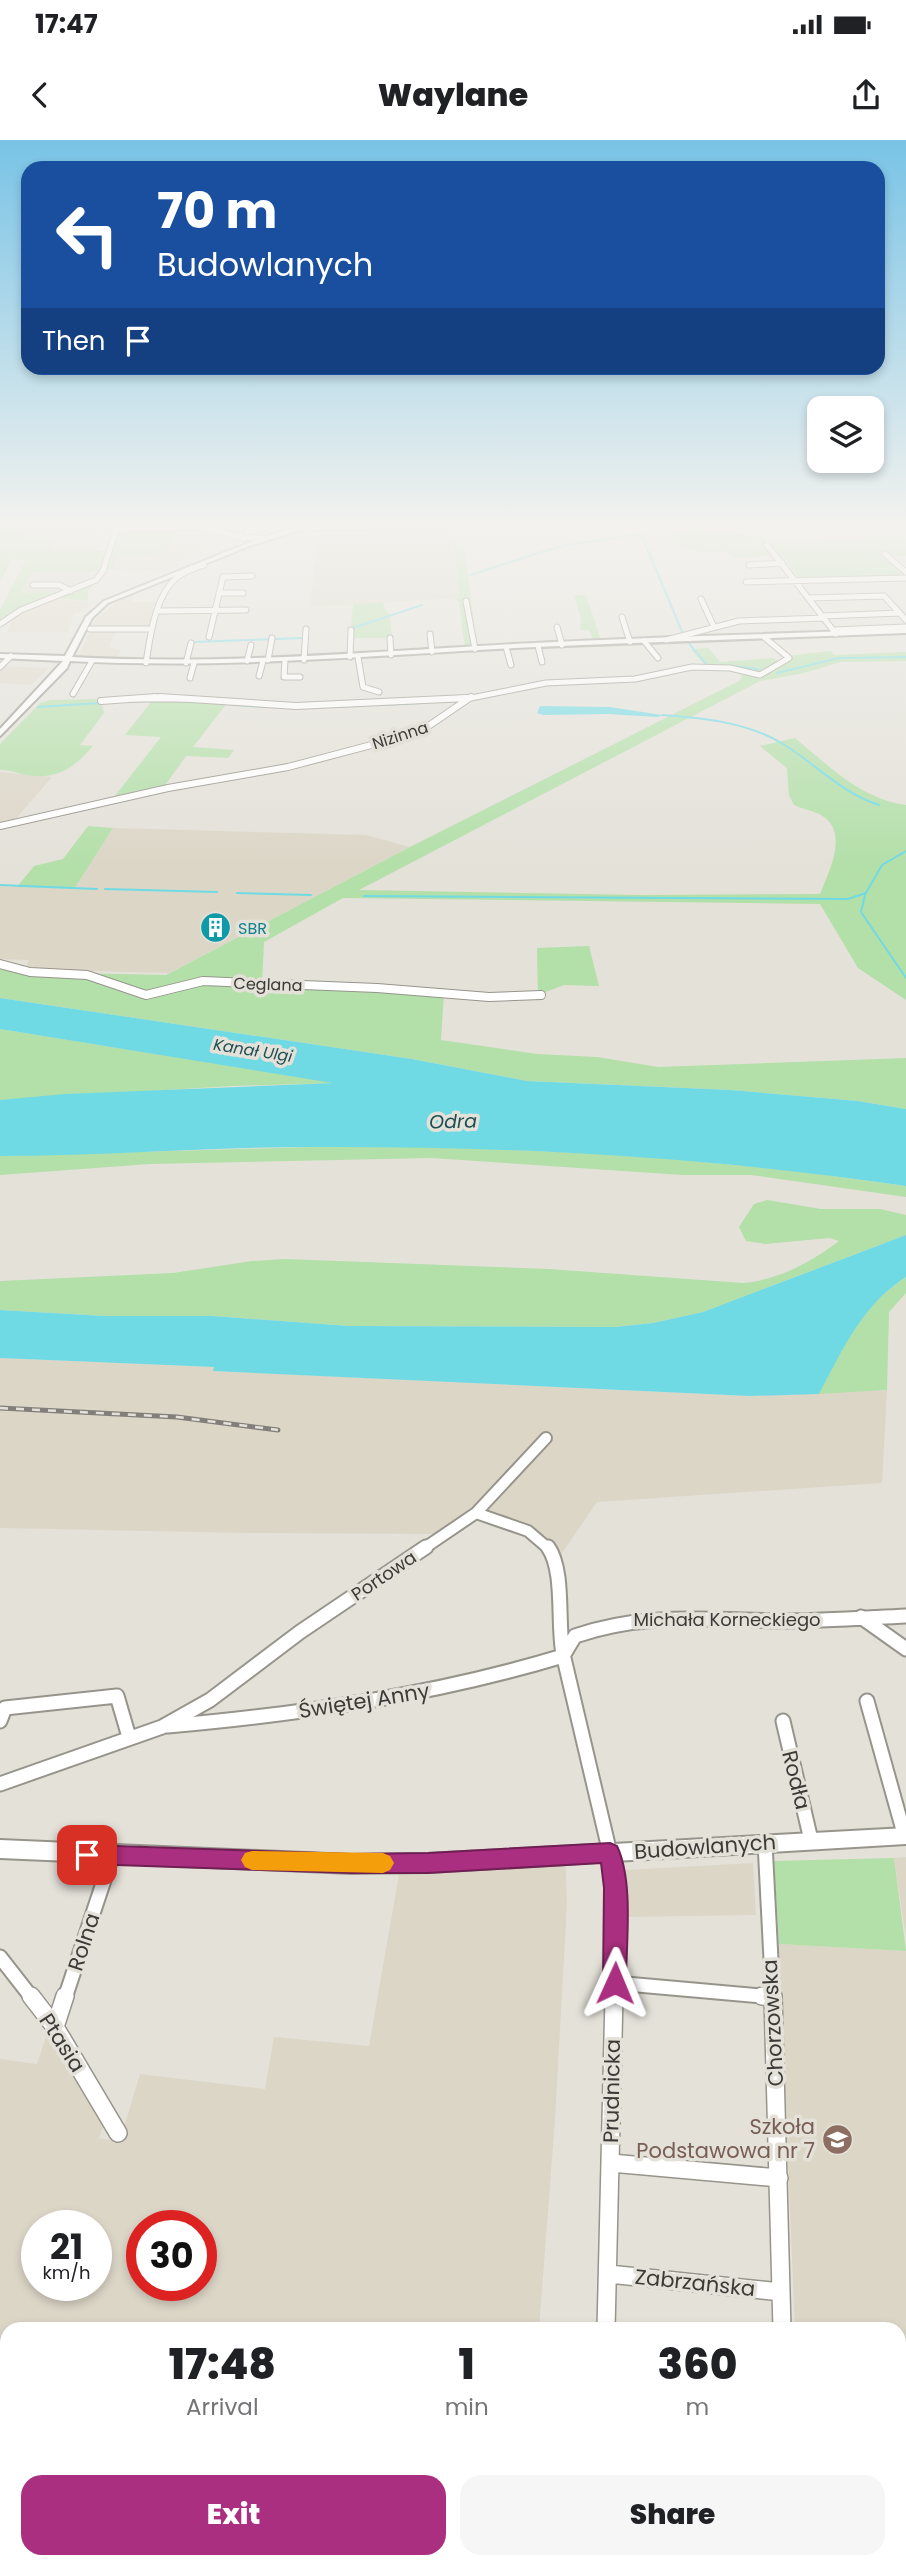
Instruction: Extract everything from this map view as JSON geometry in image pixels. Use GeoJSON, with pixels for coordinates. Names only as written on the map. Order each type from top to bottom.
{"type":"FeatureCollection","features":[{"type":"Feature","properties":{"kind":"main road"},"geometry":{"type":"LineString","coordinates":[[0,726],[64,659],[72,639]]}},
{"type":"Feature","properties":{"kind":"main road"},"geometry":{"type":"LineString","coordinates":[[0,734],[64,659],[76,639]]}},
{"type":"Feature","properties":{"kind":"main road"},"geometry":{"type":"LineString","coordinates":[[22,656],[91,661],[190,663],[304,660],[686,639]]}},
{"type":"Feature","properties":{"kind":"main road"},"geometry":{"type":"LineString","coordinates":[[0,656],[64,659]]}},
{"type":"Feature","properties":{"kind":"main road","name":"Budowlanych"},"geometry":{"type":"LineString","coordinates":[[0,1849],[112,1856],[364,1864],[906,1837]]}},
{"type":"Feature","properties":{"kind":"street"},"geometry":{"type":"LineString","coordinates":[[146,663],[150,639]]}},
{"type":"Feature","properties":{"kind":"street"},"geometry":{"type":"LineString","coordinates":[[259,676],[272,639]]}},
{"type":"Feature","properties":{"kind":"street"},"geometry":{"type":"LineString","coordinates":[[304,660],[305,639]]}},
{"type":"Feature","properties":{"kind":"street"},"geometry":{"type":"LineString","coordinates":[[352,639],[363,687],[379,692]]}},
{"type":"Feature","properties":{"kind":"street"},"geometry":{"type":"LineString","coordinates":[[390,639],[391,654]]}},
{"type":"Feature","properties":{"kind":"street"},"geometry":{"type":"LineString","coordinates":[[431,639],[432,652]]}},
{"type":"Feature","properties":{"kind":"street"},"geometry":{"type":"LineString","coordinates":[[473,639],[475,649]]}},
{"type":"Feature","properties":{"kind":"street"},"geometry":{"type":"LineString","coordinates":[[560,639],[562,645]]}},
{"type":"Feature","properties":{"kind":"street","name":"Nizinna"},"geometry":{"type":"LineString","coordinates":[[0,826],[168,788],[288,767],[375,744],[427,727],[447,716],[467,698],[546,683],[635,679],[692,667],[730,668],[760,675],[788,659],[767,639]]}},
{"type":"Feature","properties":{"kind":"street"},"geometry":{"type":"LineString","coordinates":[[644,641],[658,658]]}},
{"type":"Feature","properties":{"kind":"street"},"geometry":{"type":"LineString","coordinates":[[190,678],[191,643]]}},
{"type":"Feature","properties":{"kind":"street"},"geometry":{"type":"LineString","coordinates":[[247,661],[251,645]]}},
{"type":"Feature","properties":{"kind":"street"},"geometry":{"type":"LineString","coordinates":[[538,646],[542,662]]}},
{"type":"Feature","properties":{"kind":"street"},"geometry":{"type":"LineString","coordinates":[[506,647],[510,665]]}},
{"type":"Feature","properties":{"kind":"street"},"geometry":{"type":"LineString","coordinates":[[0,667],[11,656]]}},
{"type":"Feature","properties":{"kind":"street"},"geometry":{"type":"LineString","coordinates":[[285,660],[284,677],[300,677]]}},
{"type":"Feature","properties":{"kind":"street"},"geometry":{"type":"LineString","coordinates":[[73,694],[91,661]]}},
{"type":"Feature","properties":{"kind":"street"},"geometry":{"type":"LineString","coordinates":[[101,701],[158,697],[296,705],[467,698]]}},
{"type":"Feature","properties":{"kind":"street","name":"Ceglana"},"geometry":{"type":"LineString","coordinates":[[0,964],[30,972],[87,975],[146,995],[203,981],[377,988],[489,998],[541,995]]}},
{"type":"Feature","properties":{"kind":"street","name":"Portowa"},"geometry":{"type":"LineString","coordinates":[[210,1700],[290,1639],[476,1513],[545,1438]]}},
{"type":"Feature","properties":{"kind":"street","name":"Prudnicka"},"geometry":{"type":"LineString","coordinates":[[476,1513],[502,1520],[535,1535],[551,1549],[555,1562],[556,1609],[563,1656],[610,1853],[615,1888],[615,1983],[606,2322]]}},
{"type":"Feature","properties":{"kind":"street","name":"Michała Korneckiego"},"geometry":{"type":"LineString","coordinates":[[563,1656],[575,1636],[619,1621],[692,1618],[800,1621],[906,1616]]}},
{"type":"Feature","properties":{"kind":"street"},"geometry":{"type":"LineString","coordinates":[[861,1617],[906,1649]]}},
{"type":"Feature","properties":{"kind":"street","name":"Świętej Anny"},"geometry":{"type":"LineString","coordinates":[[0,1784],[162,1727],[397,1698],[497,1676],[563,1656]]}},
{"type":"Feature","properties":{"kind":"street"},"geometry":{"type":"LineString","coordinates":[[0,1721],[5,1708],[117,1696],[129,1737]]}},
{"type":"Feature","properties":{"kind":"street"},"geometry":{"type":"LineString","coordinates":[[210,1700],[219,1721]]}},
{"type":"Feature","properties":{"kind":"street","name":"Świętej Anny"},"geometry":{"type":"LineString","coordinates":[[162,1727],[210,1700]]}},
{"type":"Feature","properties":{"kind":"street"},"geometry":{"type":"LineString","coordinates":[[867,1701],[906,1837]]}},
{"type":"Feature","properties":{"kind":"street","name":"Rodła"},"geometry":{"type":"LineString","coordinates":[[783,1721],[811,1840]]}},
{"type":"Feature","properties":{"kind":"street","name":"Chorzowska"},"geometry":{"type":"LineString","coordinates":[[765,1843],[779,2178],[782,2322]]}},
{"type":"Feature","properties":{"kind":"street","name":"Rolna"},"geometry":{"type":"LineString","coordinates":[[55,2027],[112,1856]]}},
{"type":"Feature","properties":{"kind":"street","name":"Ptasia"},"geometry":{"type":"LineString","coordinates":[[0,1957],[55,2027],[118,2133]]}},
{"type":"Feature","properties":{"kind":"street"},"geometry":{"type":"LineString","coordinates":[[615,1983],[772,1997]]}},
{"type":"Feature","properties":{"kind":"street"},"geometry":{"type":"LineString","coordinates":[[611,2163],[779,2178]]}},
{"type":"Feature","properties":{"kind":"street","name":"Zabrzańska"},"geometry":{"type":"LineString","coordinates":[[609,2274],[781,2292]]}},
{"type":"Feature","properties":{"kind":"shaded area"},"geometry":{"type":"Polygon","coordinates":[[[86,639],[112,639],[109,647],[121,650],[116,661],[79,655],[86,639]]]}},
{"type":"Feature","properties":{"kind":"shaded area"},"geometry":{"type":"Polygon","coordinates":[[[3,666],[49,668],[31,685],[0,683],[0,669],[3,666]]]}},
{"type":"Feature","properties":{"kind":"shaded area"},"geometry":{"type":"Polygon","coordinates":[[[0,772],[52,777],[12,823],[0,826],[0,772]]]}},
{"type":"Feature","properties":{"kind":"shaded area"},"geometry":{"type":"Polygon","coordinates":[[[113,828],[366,835],[410,847],[169,973],[25,969],[29,960],[0,959],[0,886],[74,889],[113,828]]]}},
{"type":"Feature","properties":{"kind":"shaded area"},"geometry":{"type":"Polygon","coordinates":[[[0,1358],[214,1367],[214,1371],[749,1396],[887,1390],[882,1483],[597,1502],[556,1562],[535,1535],[476,1513],[446,1534],[0,1528],[0,1358]]]}},
{"type":"Feature","properties":{"kind":"shaded area"},"geometry":{"type":"Polygon","coordinates":[[[565,1855],[567,1904],[555,2120],[540,2322],[0,2322],[0,2059],[37,2064],[47,2034],[55,2037],[105,2122],[99,2138],[109,2140],[125,2124],[140,2074],[265,2089],[274,2037],[369,2046],[401,1863],[565,1855]]]}},
{"type":"Feature","properties":{"kind":"shaded area"},"geometry":{"type":"Polygon","coordinates":[[[906,1857],[906,1938],[894,1858],[906,1857]]]}},
{"type":"Feature","properties":{"kind":"shaded area"},"geometry":{"type":"Polygon","coordinates":[[[753,1863],[756,1915],[626,1917],[625,1870],[753,1863]]]}},
{"type":"Feature","properties":{"kind":"shaded area","name":"Szkoła Podstawowa nr 7"},"geometry":{"type":"Polygon","coordinates":[[[779,1944],[906,1951],[906,2322],[795,2322],[779,1944]]]}},
{"type":"Feature","properties":{"kind":"green space"},"geometry":{"type":"Polygon","coordinates":[[[464,639],[473,639],[475,649],[465,649],[464,639]]]}},
{"type":"Feature","properties":{"kind":"green space"},"geometry":{"type":"Polygon","coordinates":[[[708,648],[720,662],[774,658],[780,664],[787,656],[831,651],[834,655],[906,652],[906,661],[841,662],[804,673],[760,681],[359,890],[642,895],[820,894],[835,851],[834,830],[829,821],[819,814],[794,805],[789,795],[787,768],[760,746],[795,738],[860,789],[890,802],[906,805],[906,1000],[858,968],[820,904],[343,898],[264,942],[262,983],[444,993],[441,1040],[537,1054],[597,1057],[658,1067],[906,1058],[906,1109],[858,1101],[731,1090],[527,1081],[412,1059],[0,998],[0,964],[69,973],[166,975],[410,847],[741,680],[742,676],[730,668],[706,667],[691,649],[708,648]]]}},
{"type":"Feature","properties":{"kind":"green space"},"geometry":{"type":"Polygon","coordinates":[[[155,697],[228,702],[193,747],[234,750],[228,758],[186,756],[164,787],[111,801],[161,737],[125,735],[155,697]]]}},
{"type":"Feature","properties":{"kind":"green space"},"geometry":{"type":"Polygon","coordinates":[[[51,700],[101,701],[104,713],[80,745],[93,746],[79,761],[64,771],[47,776],[0,770],[0,744],[40,703],[51,700]]]}},
{"type":"Feature","properties":{"kind":"green space"},"geometry":{"type":"Polygon","coordinates":[[[88,826],[113,828],[74,889],[17,887],[34,866],[63,859],[88,826]]]}},
{"type":"Feature","properties":{"kind":"green space"},"geometry":{"type":"Polygon","coordinates":[[[589,946],[599,986],[564,985],[538,995],[537,948],[589,946]]]}},
{"type":"Feature","properties":{"kind":"green space"},"geometry":{"type":"Polygon","coordinates":[[[0,1029],[338,1083],[233,1086],[0,1100],[0,1029]]]}},
{"type":"Feature","properties":{"kind":"green space"},"geometry":{"type":"Polygon","coordinates":[[[310,1147],[443,1147],[629,1155],[797,1171],[906,1186],[906,1197],[751,1175],[683,1175],[431,1158],[150,1164],[0,1175],[0,1156],[310,1147]]]}},
{"type":"Feature","properties":{"kind":"green space"},"geometry":{"type":"Polygon","coordinates":[[[767,1200],[821,1209],[880,1209],[906,1215],[906,1235],[703,1312],[653,1323],[615,1327],[349,1326],[213,1316],[105,1316],[0,1310],[0,1281],[173,1273],[252,1261],[285,1259],[549,1269],[743,1283],[770,1278],[794,1269],[839,1241],[829,1238],[765,1244],[746,1241],[739,1227],[754,1204],[767,1200]]]}},
{"type":"Feature","properties":{"kind":"green space"},"geometry":{"type":"Polygon","coordinates":[[[906,1277],[906,1293],[889,1312],[887,1390],[819,1394],[865,1314],[906,1277]]]}},
{"type":"Feature","properties":{"kind":"green space"},"geometry":{"type":"Polygon","coordinates":[[[894,1858],[906,1951],[779,1944],[774,1861],[894,1858]]]}},
{"type":"Feature","properties":{"kind":"water"},"geometry":{"type":"Polygon","coordinates":[[[540,706],[610,707],[662,715],[543,715],[537,713],[540,706]]]}},
{"type":"Feature","properties":{"kind":"water"},"geometry":{"type":"Polygon","coordinates":[[[0,998],[412,1059],[527,1081],[731,1090],[858,1101],[906,1109],[906,1186],[684,1161],[536,1151],[274,1147],[0,1156],[0,1100],[65,1094],[333,1083],[0,1029],[0,998]]]}},
{"type":"Feature","properties":{"kind":"water"},"geometry":{"type":"Polygon","coordinates":[[[906,1235],[906,1277],[865,1314],[819,1394],[749,1396],[213,1371],[214,1367],[0,1358],[0,1310],[105,1316],[213,1316],[349,1326],[615,1327],[653,1323],[703,1312],[906,1235]]]}},
{"type":"Feature","properties":{"kind":"waterway"},"geometry":{"type":"LineString","coordinates":[[193,642],[267,639]]}},
{"type":"Feature","properties":{"kind":"waterway"},"geometry":{"type":"LineString","coordinates":[[687,641],[707,665]]}},
{"type":"Feature","properties":{"kind":"waterway"},"geometry":{"type":"LineString","coordinates":[[777,673],[839,658],[906,657]]}},
{"type":"Feature","properties":{"kind":"waterway"},"geometry":{"type":"LineString","coordinates":[[732,666],[758,669]]}},
{"type":"Feature","properties":{"kind":"waterway"},"geometry":{"type":"LineString","coordinates":[[38,707],[101,703]]}},
{"type":"Feature","properties":{"kind":"waterway"},"geometry":{"type":"LineString","coordinates":[[380,705],[422,703]]}},
{"type":"Feature","properties":{"kind":"waterway"},"geometry":{"type":"LineString","coordinates":[[236,705],[265,707]]}},
{"type":"Feature","properties":{"kind":"waterway"},"geometry":{"type":"LineString","coordinates":[[662,715],[724,722],[755,731],[783,744],[829,778],[865,800],[879,805]]}},
{"type":"Feature","properties":{"kind":"waterway"},"geometry":{"type":"LineString","coordinates":[[364,896],[848,899],[866,893],[882,865],[906,851]]}},
{"type":"Feature","properties":{"kind":"waterway"},"geometry":{"type":"LineString","coordinates":[[0,885],[97,889]]}},
{"type":"Feature","properties":{"kind":"waterway"},"geometry":{"type":"LineString","coordinates":[[105,889],[217,892]]}},
{"type":"Feature","properties":{"kind":"waterway"},"geometry":{"type":"LineString","coordinates":[[237,893],[311,895]]}},
{"type":"Feature","properties":{"kind":"waterway"},"geometry":{"type":"LineString","coordinates":[[865,895],[861,912],[906,978]]}},
{"type":"Feature","properties":{"kind":"railway"},"geometry":{"type":"LineString","coordinates":[[0,1408],[177,1417],[278,1430]]}},
{"type":"Feature","properties":{"kind":"slow traffic"},"geometry":{"type":"LineString","coordinates":[[252,1860],[383,1863]]}},
{"type":"Feature","properties":{"kind":"place","name":"SBR"},"geometry":{"type":"Point","coordinates":[215,928]}},
{"type":"Feature","properties":{"kind":"place","name":"Szkoła Podstawowa nr 7"},"geometry":{"type":"Point","coordinates":[838,2139]}},
{"type":"Feature","properties":{"kind":"route"},"geometry":{"type":"LineString","coordinates":[[87,1855],[351,1864],[428,1863],[610,1853],[615,1888],[615,1983]]}},
{"type":"Feature","properties":{"kind":"water label","name":"Kanał Ulgi"},"geometry":{"type":"Point","coordinates":[253,1050]}},
{"type":"Feature","properties":{"kind":"water label","name":"Odra"},"geometry":{"type":"Point","coordinates":[453,1121]}}]}
